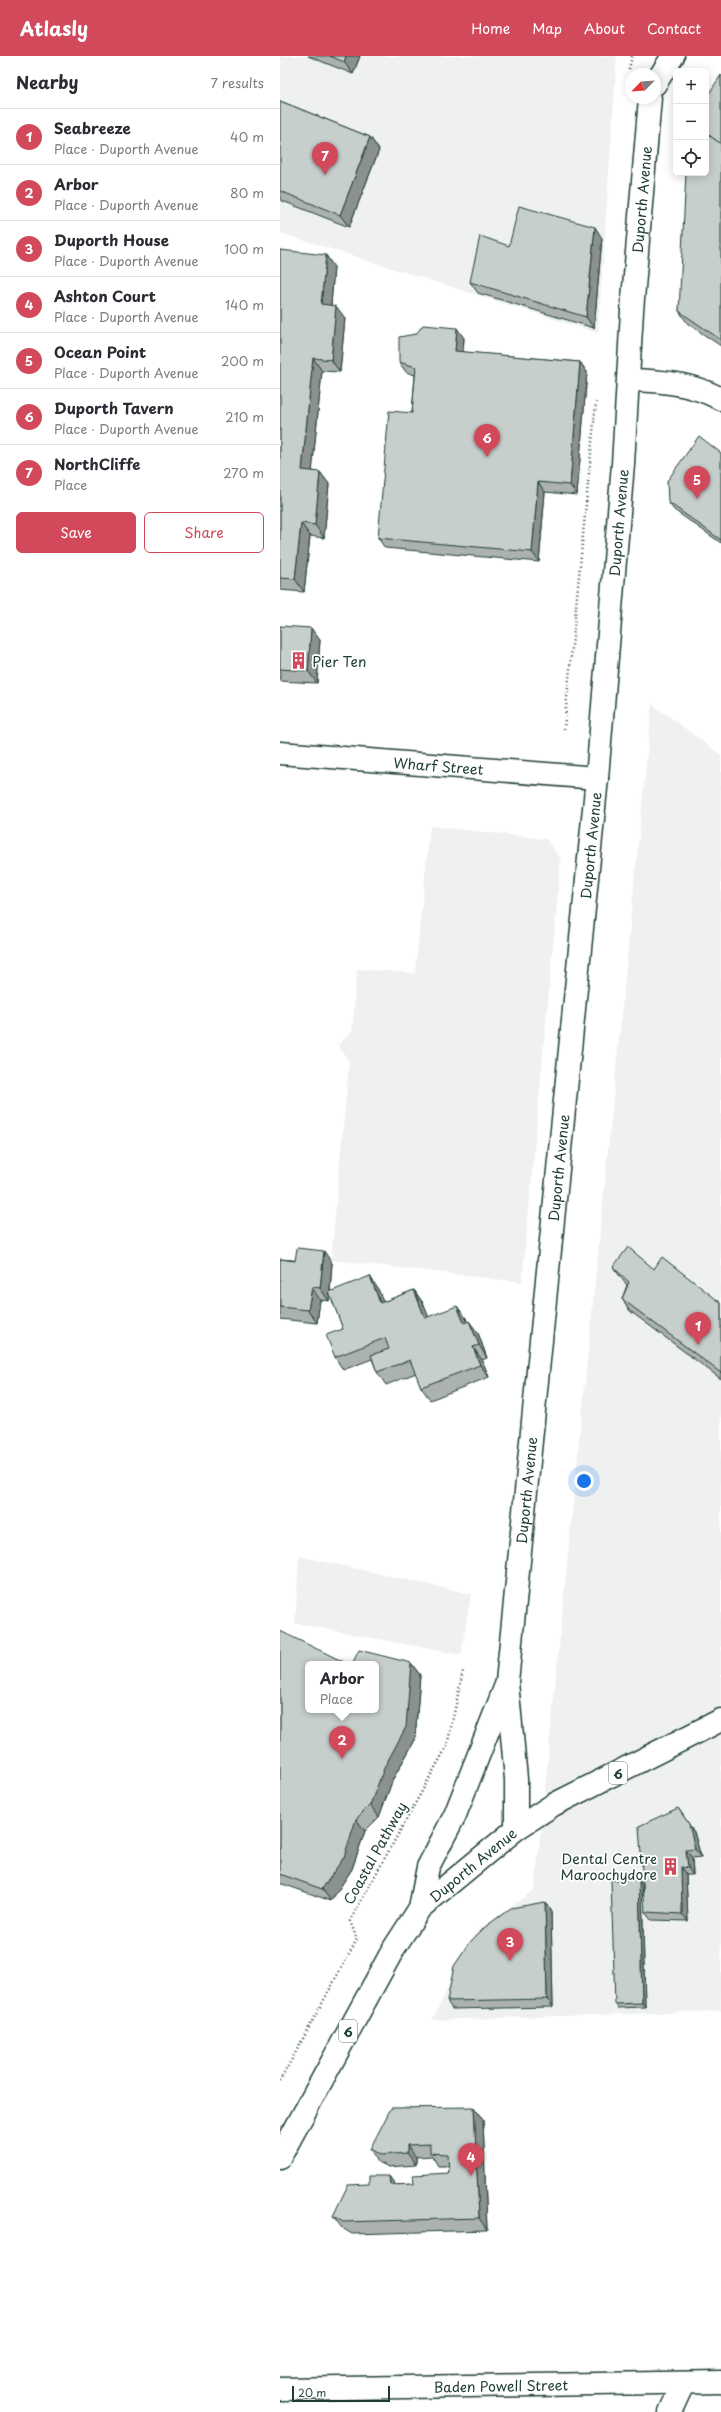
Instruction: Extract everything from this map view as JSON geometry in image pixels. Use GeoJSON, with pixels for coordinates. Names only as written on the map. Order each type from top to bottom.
{"type":"FeatureCollection","features":[{"type":"Feature","properties":{"kind":"street"},"geometry":{"type":"LineString","coordinates":[[661,75],[673,56]]}},
{"type":"Feature","properties":{"kind":"street","name":"Duporth Avenue"},"geometry":{"type":"LineString","coordinates":[[280,2157],[394,1948],[420,1908],[516,1829],[516,1779],[507,1682],[597,778],[629,380],[632,311],[649,104]]}},
{"type":"Feature","properties":{"kind":"street"},"geometry":{"type":"LineString","coordinates":[[629,380],[672,382],[695,387],[721,399]]}},
{"type":"Feature","properties":{"kind":"street","name":"Wharf Street"},"geometry":{"type":"LineString","coordinates":[[280,753],[597,778]]}},
{"type":"Feature","properties":{"kind":"street"},"geometry":{"type":"LineString","coordinates":[[420,1908],[428,1867],[455,1815],[507,1682]]}},
{"type":"Feature","properties":{"kind":"street","name":"6"},"geometry":{"type":"LineString","coordinates":[[516,1829],[554,1805],[721,1720]]}},
{"type":"Feature","properties":{"kind":"street","name":"Baden Powell Street"},"geometry":{"type":"LineString","coordinates":[[280,2388],[683,2384],[721,2382]]}},
{"type":"Feature","properties":{"kind":"street"},"geometry":{"type":"LineString","coordinates":[[670,2412],[683,2384]]}},
{"type":"Feature","properties":{"kind":"path","name":"Coastal Pathway"},"geometry":{"type":"LineString","coordinates":[[280,2081],[357,1939],[350,1921],[447,1746],[463,1671]]}},
{"type":"Feature","properties":{"kind":"shaded area"},"geometry":{"type":"Polygon","coordinates":[[[280,56],[617,56],[598,333],[280,233],[280,56]]]}},
{"type":"Feature","properties":{"kind":"shaded area"},"geometry":{"type":"Polygon","coordinates":[[[652,704],[721,755],[721,2011],[432,2020],[476,1932],[535,1889],[652,704]]]}},
{"type":"Feature","properties":{"kind":"shaded area"},"geometry":{"type":"Polygon","coordinates":[[[430,826],[546,839],[561,859],[522,1282],[331,1260],[349,1062],[338,1045],[352,1032],[357,969],[415,973],[430,826]]]}},
{"type":"Feature","properties":{"kind":"shaded area"},"geometry":{"type":"Polygon","coordinates":[[[299,1556],[471,1594],[461,1655],[295,1623],[299,1556]]]}},
{"type":"Feature","properties":{"kind":"building"},"geometry":{"type":"Polygon","coordinates":[[[330,56],[346,56],[344,62],[330,56]]]}},
{"type":"Feature","properties":{"kind":"building"},"geometry":{"type":"Polygon","coordinates":[[[721,75],[721,144],[709,135],[709,93],[721,75]]]}},
{"type":"Feature","properties":{"kind":"building"},"geometry":{"type":"Polygon","coordinates":[[[280,101],[370,137],[340,215],[280,191],[280,101]]]}},
{"type":"Feature","properties":{"kind":"building"},"geometry":{"type":"Polygon","coordinates":[[[709,135],[721,144],[721,340],[679,311],[686,176],[709,176],[709,135]]]}},
{"type":"Feature","properties":{"kind":"building"},"geometry":{"type":"Polygon","coordinates":[[[519,206],[595,227],[586,317],[470,282],[480,236],[509,246],[519,206]]]}},
{"type":"Feature","properties":{"kind":"building"},"geometry":{"type":"Polygon","coordinates":[[[280,250],[326,255],[321,304],[336,306],[331,360],[313,358],[302,470],[320,472],[315,525],[301,523],[295,579],[280,578],[280,250]]]}},
{"type":"Feature","properties":{"kind":"building"},"geometry":{"type":"Polygon","coordinates":[[[423,325],[457,328],[455,351],[580,362],[570,485],[538,482],[532,552],[378,538],[389,411],[412,413],[416,367],[399,362],[399,337],[416,334],[423,325]]]}},
{"type":"Feature","properties":{"kind":"building"},"geometry":{"type":"Polygon","coordinates":[[[699,436],[721,453],[721,540],[668,502],[667,481],[699,436]]]}},
{"type":"Feature","properties":{"kind":"building"},"geometry":{"type":"Polygon","coordinates":[[[280,626],[311,628],[308,671],[280,669],[280,626]]]}},
{"type":"Feature","properties":{"kind":"building"},"geometry":{"type":"Polygon","coordinates":[[[628,1247],[654,1269],[662,1257],[721,1303],[721,1373],[622,1299],[629,1282],[613,1267],[628,1247]]]}},
{"type":"Feature","properties":{"kind":"building"},"geometry":{"type":"Polygon","coordinates":[[[297,1248],[324,1251],[320,1288],[312,1287],[308,1310],[280,1307],[280,1259],[295,1261],[297,1248]]]}},
{"type":"Feature","properties":{"kind":"building"},"geometry":{"type":"Polygon","coordinates":[[[370,1276],[380,1303],[414,1290],[425,1318],[457,1306],[464,1323],[469,1321],[479,1345],[473,1347],[480,1365],[421,1387],[410,1360],[377,1372],[371,1355],[389,1349],[385,1338],[335,1357],[326,1335],[343,1329],[329,1292],[370,1276]]]}},
{"type":"Feature","properties":{"kind":"building"},"geometry":{"type":"Polygon","coordinates":[[[280,1631],[342,1661],[305,1661],[305,1713],[379,1713],[379,1661],[354,1661],[359,1650],[411,1663],[406,1727],[385,1766],[370,1805],[356,1819],[344,1857],[322,1889],[280,1874],[280,1631]]]}},
{"type":"Feature","properties":{"kind":"building","name":"Dental Centre Maroochydore"},"geometry":{"type":"Polygon","coordinates":[[[678,1808],[689,1824],[695,1849],[686,1850],[688,1868],[681,1867],[682,1914],[645,1912],[639,1826],[678,1808]]]}},
{"type":"Feature","properties":{"kind":"building"},"geometry":{"type":"Polygon","coordinates":[[[611,1880],[639,1880],[642,2003],[615,2004],[611,1880]]]}},
{"type":"Feature","properties":{"kind":"building"},"geometry":{"type":"Polygon","coordinates":[[[545,1902],[547,1999],[447,2001],[454,1966],[471,1941],[485,1927],[511,1908],[545,1902]]]}},
{"type":"Feature","properties":{"kind":"building"},"geometry":{"type":"Polygon","coordinates":[[[474,2107],[479,2218],[343,2222],[333,2216],[348,2185],[369,2184],[369,2176],[389,2176],[390,2185],[414,2184],[413,2175],[449,2173],[448,2154],[430,2153],[430,2144],[407,2145],[407,2153],[381,2155],[370,2149],[391,2108],[474,2107]]]}},
{"type":"Feature","properties":{"kind":"place","name":"NorthCliffe"},"geometry":{"type":"Point","coordinates":[325,175]}},
{"type":"Feature","properties":{"kind":"place","name":"Duporth Tavern"},"geometry":{"type":"Point","coordinates":[487,457]}},
{"type":"Feature","properties":{"kind":"place","name":"Ocean Point"},"geometry":{"type":"Point","coordinates":[697,499]}},
{"type":"Feature","properties":{"kind":"place","name":"Pier Ten"},"geometry":{"type":"Point","coordinates":[299,661]}},
{"type":"Feature","properties":{"kind":"place","name":"Seabreeze"},"geometry":{"type":"Point","coordinates":[698,1345]}},
{"type":"Feature","properties":{"kind":"place","name":"Arbor"},"geometry":{"type":"Point","coordinates":[342,1759]}},
{"type":"Feature","properties":{"kind":"place","name":"Dental Centre Maroochydore"},"geometry":{"type":"Point","coordinates":[670,1866]}},
{"type":"Feature","properties":{"kind":"place","name":"Duporth House"},"geometry":{"type":"Point","coordinates":[510,1961]}},
{"type":"Feature","properties":{"kind":"place","name":"Ashton Court"},"geometry":{"type":"Point","coordinates":[471,2176]}}]}
